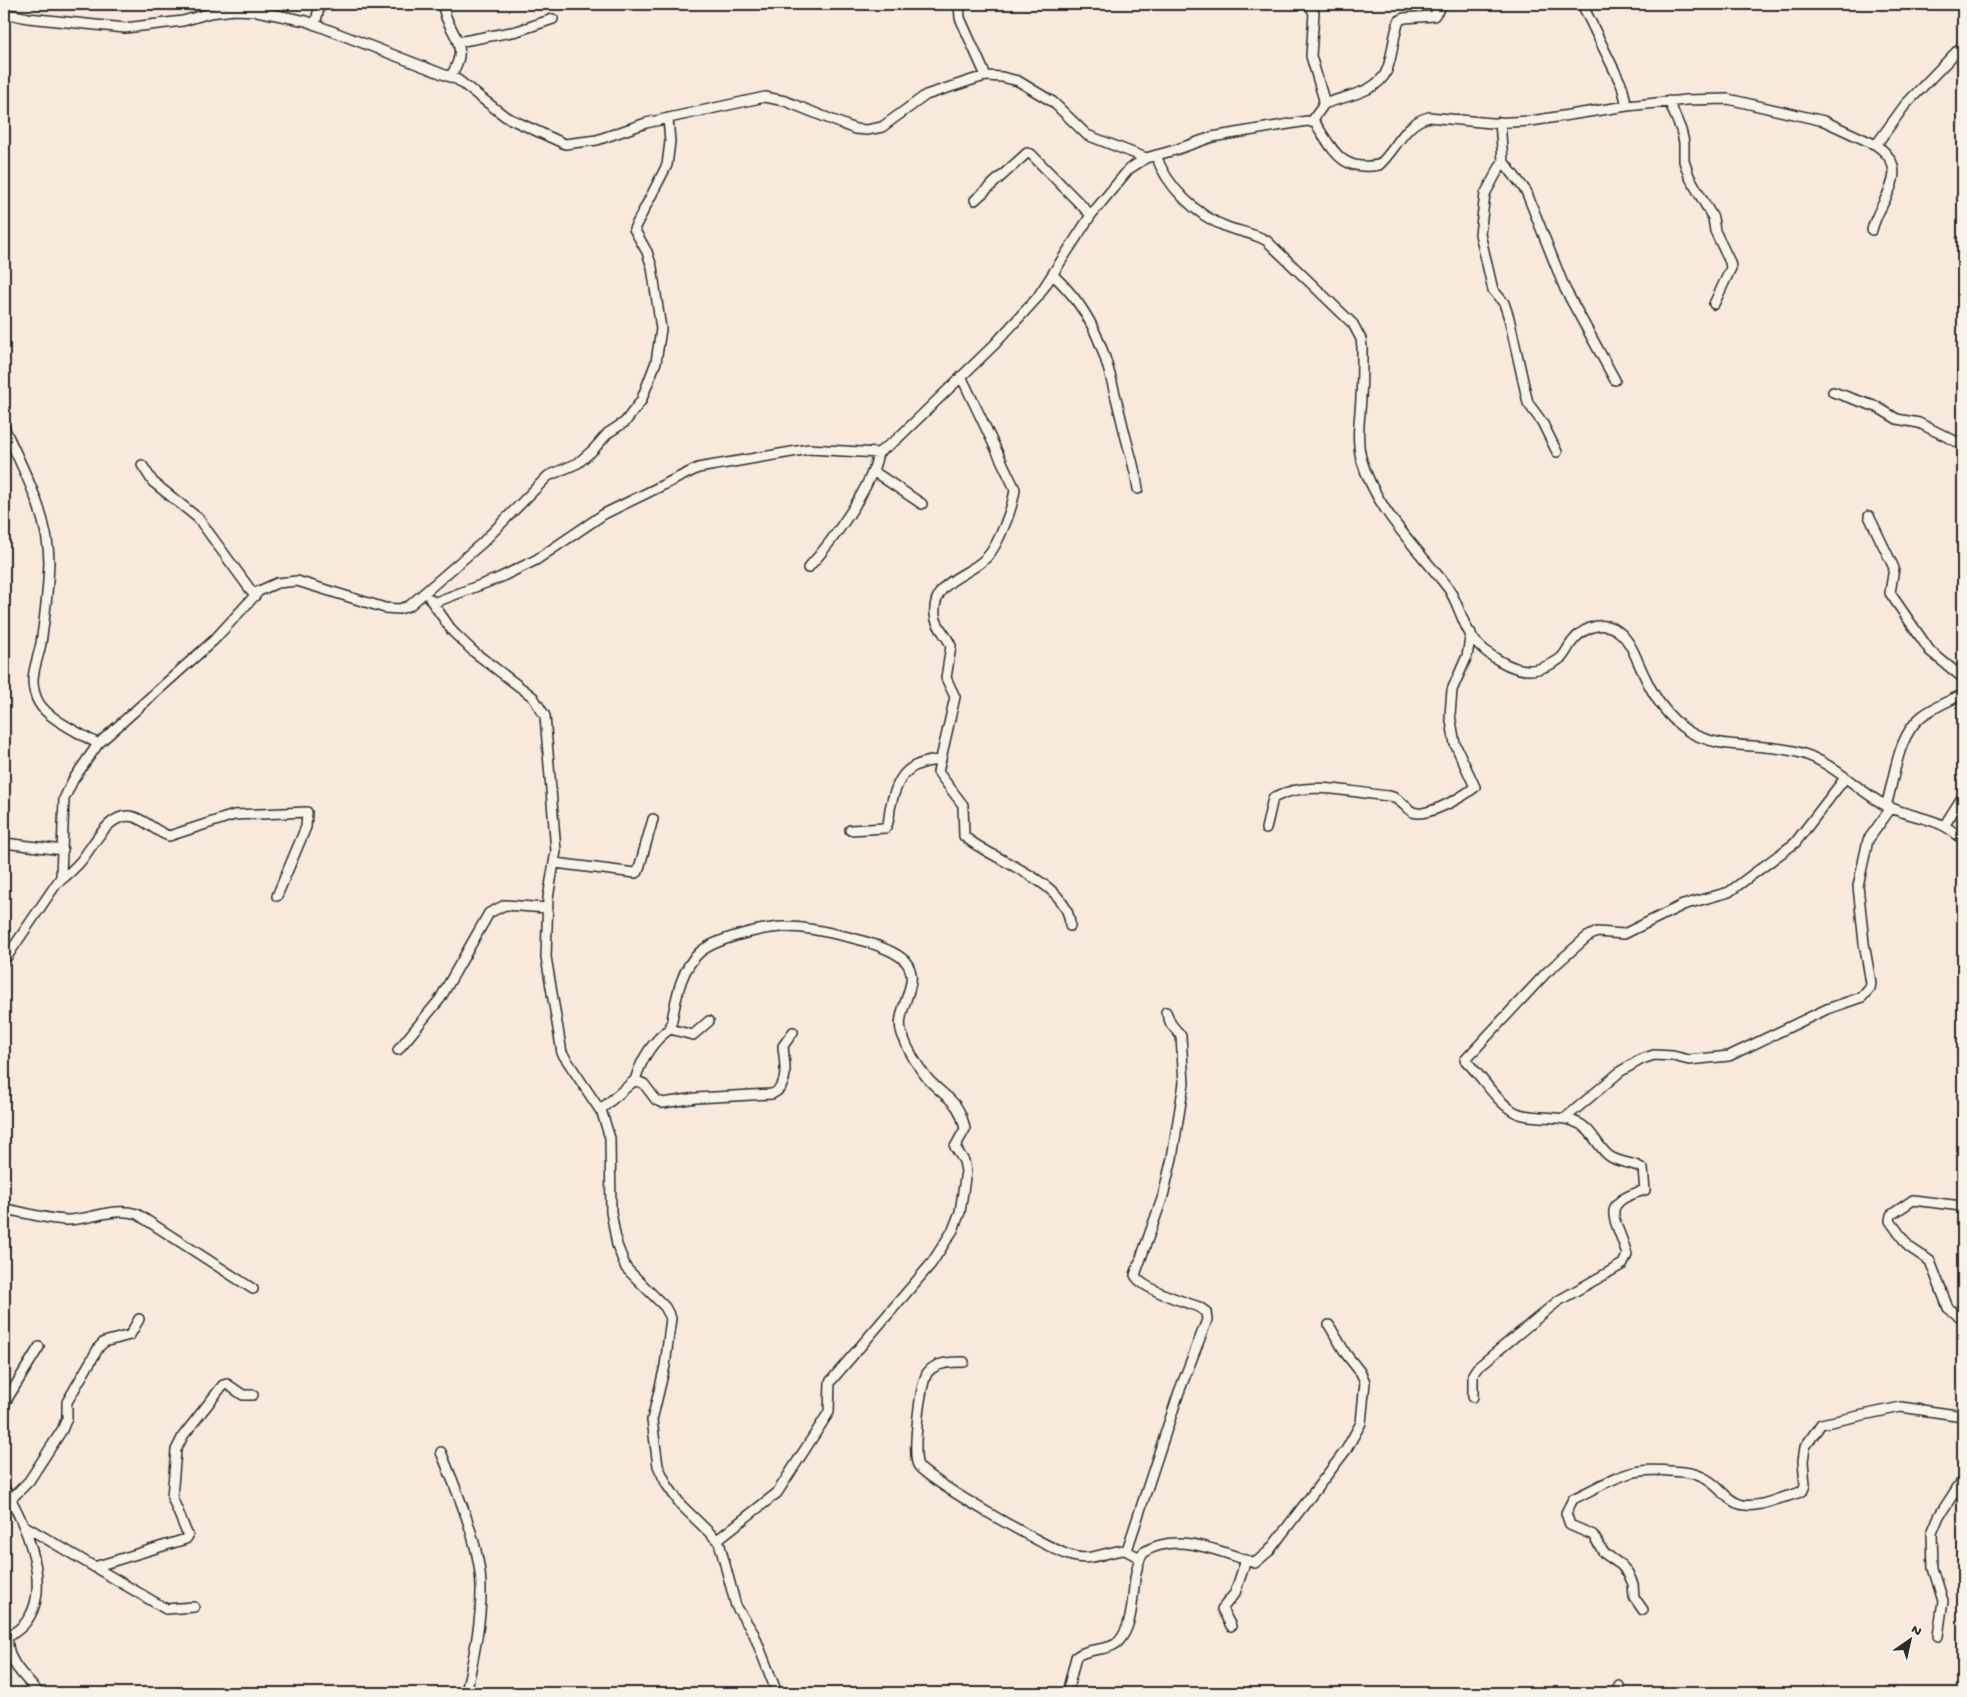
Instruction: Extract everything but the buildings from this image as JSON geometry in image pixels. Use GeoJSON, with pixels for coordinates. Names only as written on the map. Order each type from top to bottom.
{"type":"FeatureCollection","features":[{"type":"Feature","properties":{"kind":"street"},"geometry":{"type":"LineString","coordinates":[[315,25],[320,4]]}},
{"type":"Feature","properties":{"kind":"street"},"geometry":{"type":"LineString","coordinates":[[443,4],[443,11],[458,42],[458,63],[450,77]]}},
{"type":"Feature","properties":{"kind":"street"},"geometry":{"type":"LineString","coordinates":[[959,4],[960,18],[986,76]]}},
{"type":"Feature","properties":{"kind":"street"},"geometry":{"type":"LineString","coordinates":[[1309,4],[1314,13],[1311,56],[1324,104]]}},
{"type":"Feature","properties":{"kind":"street"},"geometry":{"type":"LineString","coordinates":[[433,603],[499,578],[536,560],[604,514],[698,468],[809,449],[878,452],[896,440],[1009,329],[1053,275],[1091,215],[1128,169],[1146,158],[1212,137],[1312,121],[1324,104],[1360,92],[1378,82],[1386,71],[1399,21],[1434,16],[1443,4]]}},
{"type":"Feature","properties":{"kind":"street"},"geometry":{"type":"LineString","coordinates":[[1582,4],[1622,86],[1627,106]]}},
{"type":"Feature","properties":{"kind":"street"},"geometry":{"type":"LineString","coordinates":[[4,12],[28,18],[124,28],[183,21],[221,8],[258,11],[315,25],[450,77],[465,85],[506,117],[565,144],[597,140],[646,123],[765,97],[785,101],[840,125],[855,129],[875,129],[882,127],[926,95],[986,76],[1002,77],[1018,82],[1062,109],[1087,135],[1146,158]]}},
{"type":"Feature","properties":{"kind":"street"},"geometry":{"type":"LineString","coordinates":[[458,42],[517,30],[553,19]]}},
{"type":"Feature","properties":{"kind":"street"},"geometry":{"type":"LineString","coordinates":[[1876,145],[1906,105],[1963,45]]}},
{"type":"Feature","properties":{"kind":"street"},"geometry":{"type":"LineString","coordinates":[[1312,121],[1336,156],[1349,164],[1367,167],[1379,165],[1385,160],[1408,128],[1421,119],[1441,117],[1500,122],[1531,121],[1627,106],[1728,99],[1824,121],[1876,145],[1888,154],[1892,159],[1894,176],[1892,188],[1872,230]]}},
{"type":"Feature","properties":{"kind":"street"},"geometry":{"type":"LineString","coordinates":[[1669,102],[1678,121],[1684,142],[1684,162],[1688,176],[1712,218],[1715,231],[1730,262],[1731,268],[1714,304]]}},
{"type":"Feature","properties":{"kind":"street"},"geometry":{"type":"LineString","coordinates":[[58,883],[62,870],[64,805],[68,790],[98,744],[214,640],[259,591],[277,583],[297,581],[392,609],[409,606],[482,544],[548,476],[578,463],[594,450],[608,433],[625,422],[641,401],[656,362],[661,329],[652,267],[647,252],[634,229],[667,165],[670,142],[668,118]]}},
{"type":"Feature","properties":{"kind":"street"},"geometry":{"type":"LineString","coordinates":[[1500,122],[1503,161],[1485,194],[1480,234],[1493,290],[1504,303],[1509,318],[1528,403],[1542,422],[1557,452]]}},
{"type":"Feature","properties":{"kind":"street"},"geometry":{"type":"LineString","coordinates":[[975,200],[1027,153],[1031,154],[1091,215]]}},
{"type":"Feature","properties":{"kind":"street"},"geometry":{"type":"LineString","coordinates":[[1156,156],[1164,173],[1193,206],[1213,222],[1252,233],[1267,240],[1353,324],[1361,339],[1362,347],[1362,396],[1358,436],[1363,462],[1386,512],[1449,590],[1471,633],[1481,647],[1513,667],[1528,670],[1552,663],[1561,658],[1576,637],[1593,627],[1611,627],[1625,638],[1646,680],[1664,708],[1688,731],[1704,740],[1799,752],[1817,759],[1889,807],[1944,826],[1963,839]]}},
{"type":"Feature","properties":{"kind":"street"},"geometry":{"type":"LineString","coordinates":[[1503,161],[1526,191],[1564,289],[1615,380]]}},
{"type":"Feature","properties":{"kind":"street"},"geometry":{"type":"LineString","coordinates":[[1053,275],[1073,296],[1096,330],[1114,388],[1138,489]]}},
{"type":"Feature","properties":{"kind":"street"},"geometry":{"type":"LineString","coordinates":[[962,376],[1015,490],[1004,524],[987,557],[949,581],[935,608],[938,626],[951,646],[946,678],[955,697],[938,772],[963,805],[964,836],[1048,888],[1064,904],[1070,916],[1070,926]]}},
{"type":"Feature","properties":{"kind":"street"},"geometry":{"type":"LineString","coordinates":[[1832,392],[1877,407],[1897,419],[1919,423],[1963,445]]}},
{"type":"Feature","properties":{"kind":"street"},"geometry":{"type":"LineString","coordinates":[[4,426],[37,503],[46,534],[49,561],[47,602],[41,645],[33,680],[38,703],[52,716],[98,744]]}},
{"type":"Feature","properties":{"kind":"street"},"geometry":{"type":"LineString","coordinates":[[808,568],[832,540],[873,471],[878,452]]}},
{"type":"Feature","properties":{"kind":"street"},"geometry":{"type":"LineString","coordinates":[[142,465],[153,482],[198,518],[255,596]]}},
{"type":"Feature","properties":{"kind":"street"},"geometry":{"type":"LineString","coordinates":[[873,471],[922,504]]}},
{"type":"Feature","properties":{"kind":"street"},"geometry":{"type":"LineString","coordinates":[[1869,516],[1894,568],[1890,593],[1930,651],[1963,678]]}},
{"type":"Feature","properties":{"kind":"street"},"geometry":{"type":"LineString","coordinates":[[426,593],[450,628],[469,648],[533,697],[545,716],[556,828],[555,863],[547,908],[546,957],[561,1049],[568,1065],[600,1110],[610,1138],[611,1212],[617,1245],[626,1268],[665,1307],[671,1318],[665,1366],[652,1420],[658,1466],[667,1486],[681,1505],[717,1540],[736,1606],[754,1634],[777,1693]]}},
{"type":"Feature","properties":{"kind":"street"},"geometry":{"type":"LineString","coordinates":[[1266,829],[1273,798],[1300,790],[1324,788],[1396,797],[1412,812],[1421,813],[1452,802],[1475,787],[1454,744],[1450,715],[1452,690],[1467,656],[1471,633]]}},
{"type":"Feature","properties":{"kind":"street"},"geometry":{"type":"LineString","coordinates":[[1564,1119],[1621,1071],[1642,1059],[1654,1055],[1673,1056],[1689,1060],[1729,1056],[1827,1009],[1862,997],[1867,993],[1871,982],[1864,943],[1858,886],[1868,840],[1889,807],[1898,758],[1914,724],[1926,714],[1963,694]]}},
{"type":"Feature","properties":{"kind":"street"},"geometry":{"type":"LineString","coordinates":[[850,830],[885,828],[889,822],[893,798],[901,777],[919,763],[941,760]]}},
{"type":"Feature","properties":{"kind":"street"},"geometry":{"type":"LineString","coordinates":[[1473,1397],[1473,1374],[1477,1368],[1558,1301],[1623,1264],[1626,1260],[1625,1248],[1614,1218],[1614,1211],[1617,1202],[1645,1190],[1643,1169],[1638,1165],[1613,1158],[1588,1130],[1572,1120],[1523,1114],[1511,1110],[1465,1060],[1546,973],[1587,936],[1596,932],[1624,934],[1683,905],[1729,892],[1795,843],[1846,778]]}},
{"type":"Feature","properties":{"kind":"street"},"geometry":{"type":"LineString","coordinates":[[1944,826],[1963,796]]}},
{"type":"Feature","properties":{"kind":"street"},"geometry":{"type":"LineString","coordinates":[[4,961],[58,883],[81,862],[107,826],[120,818],[128,816],[139,819],[168,836],[234,815],[307,812],[306,827],[277,896]]}},
{"type":"Feature","properties":{"kind":"street"},"geometry":{"type":"LineString","coordinates":[[555,863],[638,872],[652,819]]}},
{"type":"Feature","properties":{"kind":"street"},"geometry":{"type":"LineString","coordinates":[[4,843],[63,850]]}},
{"type":"Feature","properties":{"kind":"street"},"geometry":{"type":"LineString","coordinates":[[398,1050],[438,1002],[489,913],[505,905],[547,908]]}},
{"type":"Feature","properties":{"kind":"street"},"geometry":{"type":"LineString","coordinates":[[600,1110],[635,1080],[641,1062],[661,1037],[670,1030],[681,982],[685,972],[700,952],[710,946],[761,931],[783,927],[843,936],[872,944],[907,963],[911,981],[900,1022],[902,1035],[919,1068],[959,1108],[965,1130],[955,1147],[964,1161],[966,1170],[960,1212],[953,1230],[931,1264],[830,1382],[829,1412],[777,1493],[717,1540]]}},
{"type":"Feature","properties":{"kind":"street"},"geometry":{"type":"LineString","coordinates":[[1127,1550],[1179,1392],[1207,1320],[1206,1312],[1199,1307],[1150,1287],[1136,1278],[1135,1275],[1163,1196],[1172,1158],[1184,1083],[1181,1036],[1171,1024],[1166,1012]]}},
{"type":"Feature","properties":{"kind":"street"},"geometry":{"type":"LineString","coordinates":[[670,1030],[693,1035],[709,1021]]}},
{"type":"Feature","properties":{"kind":"street"},"geometry":{"type":"LineString","coordinates":[[635,1080],[644,1084],[656,1100],[663,1103],[696,1098],[772,1094],[783,1083],[786,1066],[783,1046],[793,1032]]}},
{"type":"Feature","properties":{"kind":"street"},"geometry":{"type":"LineString","coordinates":[[1963,1204],[1961,1206],[1913,1200],[1891,1215],[1890,1221],[1909,1246],[1930,1261],[1948,1308],[1963,1319]]}},
{"type":"Feature","properties":{"kind":"street"},"geometry":{"type":"LineString","coordinates":[[4,1209],[65,1220],[115,1212],[137,1214],[253,1289]]}},
{"type":"Feature","properties":{"kind":"street"},"geometry":{"type":"LineString","coordinates":[[11,1499],[29,1481],[62,1430],[67,1418],[68,1402],[101,1344],[130,1335],[139,1319]]}},
{"type":"Feature","properties":{"kind":"street"},"geometry":{"type":"LineString","coordinates":[[1067,1693],[1076,1657],[1083,1652],[1113,1645],[1121,1638],[1134,1595],[1140,1558],[1144,1552],[1158,1546],[1189,1543],[1255,1562],[1269,1551],[1346,1450],[1361,1423],[1365,1382],[1329,1325]]}},
{"type":"Feature","properties":{"kind":"street"},"geometry":{"type":"LineString","coordinates":[[4,1404],[39,1347]]}},
{"type":"Feature","properties":{"kind":"street"},"geometry":{"type":"LineString","coordinates":[[964,1362],[940,1364],[928,1371],[924,1379],[919,1397],[916,1459],[919,1468],[964,1498],[1062,1552],[1079,1558],[1127,1550],[1140,1558]]}},
{"type":"Feature","properties":{"kind":"street"},"geometry":{"type":"LineString","coordinates":[[94,1567],[186,1539],[188,1533],[172,1498],[175,1458],[179,1444],[224,1385],[227,1384],[243,1395],[253,1395]]}},
{"type":"Feature","properties":{"kind":"street"},"geometry":{"type":"LineString","coordinates":[[1643,1610],[1634,1597],[1633,1584],[1628,1573],[1621,1565],[1604,1553],[1593,1535],[1570,1525],[1566,1513],[1573,1499],[1643,1470],[1684,1472],[1700,1476],[1708,1479],[1732,1502],[1746,1506],[1756,1506],[1803,1490],[1806,1485],[1803,1461],[1805,1447],[1820,1424],[1906,1406],[1963,1416]]}},
{"type":"Feature","properties":{"kind":"street"},"geometry":{"type":"LineString","coordinates":[[441,1452],[472,1539],[481,1583],[479,1629],[466,1693]]}},
{"type":"Feature","properties":{"kind":"street"},"geometry":{"type":"LineString","coordinates":[[1938,1636],[1943,1600],[1933,1568],[1932,1533],[1939,1516],[1963,1479]]}},
{"type":"Feature","properties":{"kind":"street"},"geometry":{"type":"LineString","coordinates":[[4,1488],[23,1525],[35,1565],[37,1598],[24,1623],[6,1637],[6,1647],[12,1660],[39,1693]]}},
{"type":"Feature","properties":{"kind":"street"},"geometry":{"type":"LineString","coordinates":[[23,1525],[166,1609],[194,1607]]}},
{"type":"Feature","properties":{"kind":"street"},"geometry":{"type":"LineString","coordinates":[[1231,1626],[1222,1608],[1234,1593],[1246,1560]]}}]}
